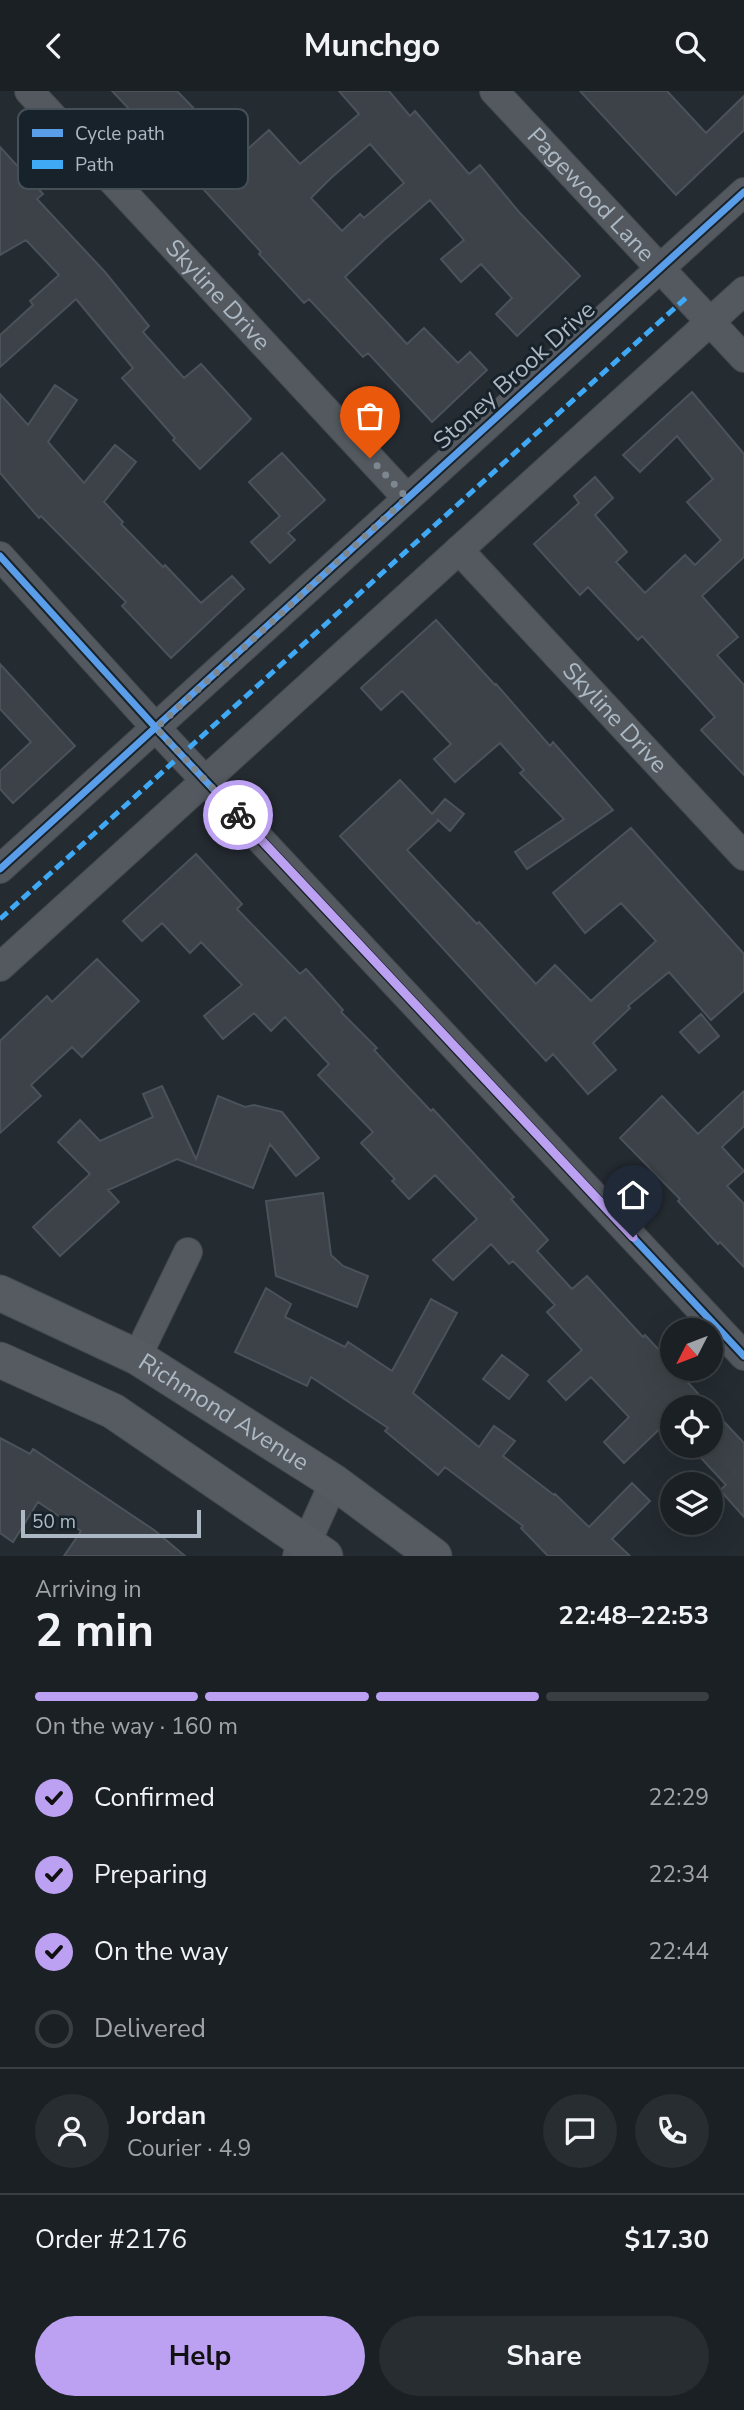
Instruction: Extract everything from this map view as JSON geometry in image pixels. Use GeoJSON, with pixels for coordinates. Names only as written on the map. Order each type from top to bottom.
{"type":"FeatureCollection","features":[{"type":"Feature","properties":{"kind":"main road","name":"Richmond Avenue"},"geometry":{"type":"LineString","coordinates":[[0,1293],[137,1357],[334,1482],[434,1556]]}},
{"type":"Feature","properties":{"kind":"main road"},"geometry":{"type":"LineString","coordinates":[[0,1360],[113,1411],[310,1551]]}},
{"type":"Feature","properties":{"kind":"street","name":"Skyline Drive"},"geometry":{"type":"LineString","coordinates":[[29,91],[46,109]]}},
{"type":"Feature","properties":{"kind":"street","name":"Pagewood Lane"},"geometry":{"type":"LineString","coordinates":[[494,91],[744,358]]}},
{"type":"Feature","properties":{"kind":"street","name":"Skyline Drive"},"geometry":{"type":"LineString","coordinates":[[120,189],[407,498]]}},
{"type":"Feature","properties":{"kind":"street","name":"Stoney Brook Drive"},"geometry":{"type":"LineString","coordinates":[[0,869],[744,192]]}},
{"type":"Feature","properties":{"kind":"street"},"geometry":{"type":"LineString","coordinates":[[0,967],[744,291]]}},
{"type":"Feature","properties":{"kind":"street","name":"Skyline Drive"},"geometry":{"type":"LineString","coordinates":[[459,550],[744,856]]}},
{"type":"Feature","properties":{"kind":"street"},"geometry":{"type":"LineString","coordinates":[[0,557],[156,728],[744,1356]]}},
{"type":"Feature","properties":{"kind":"street"},"geometry":{"type":"LineString","coordinates":[[137,1357],[188,1252]]}},
{"type":"Feature","properties":{"kind":"street"},"geometry":{"type":"LineString","coordinates":[[310,1551],[334,1482]]}},
{"type":"Feature","properties":{"kind":"building"},"geometry":{"type":"Polygon","coordinates":[[[112,91],[177,91],[194,109],[129,109],[112,91]]]}},
{"type":"Feature","properties":{"kind":"building"},"geometry":{"type":"Polygon","coordinates":[[[339,91],[389,91],[410,116],[415,111],[469,174],[480,165],[519,212],[580,276],[517,336],[496,314],[512,298],[481,264],[461,282],[441,259],[464,240],[430,200],[345,277],[407,344],[424,328],[458,363],[470,352],[487,370],[432,422],[368,353],[363,357],[309,299],[304,303],[204,190],[248,189],[248,149],[269,130],[300,164],[359,114],[339,91]],[[370,144],[311,198],[342,231],[360,214],[364,218],[404,183],[370,144]]]}},
{"type":"Feature","properties":{"kind":"building"},"geometry":{"type":"Polygon","coordinates":[[[580,91],[667,91],[706,133],[744,96],[744,130],[676,195],[580,91]]]}},
{"type":"Feature","properties":{"kind":"building"},"geometry":{"type":"Polygon","coordinates":[[[0,147],[18,167],[18,189],[38,189],[43,194],[37,199],[105,272],[149,326],[143,332],[184,378],[201,364],[251,419],[200,469],[122,378],[133,368],[76,299],[0,367],[0,335],[33,305],[30,301],[59,275],[26,240],[0,255],[0,147]]]}},
{"type":"Feature","properties":{"kind":"building"},"geometry":{"type":"Polygon","coordinates":[[[55,385],[77,400],[48,442],[84,483],[115,445],[136,462],[104,502],[123,522],[121,524],[201,603],[232,576],[244,589],[171,658],[122,606],[126,602],[41,516],[39,518],[0,473],[0,394],[28,425],[55,385]]]}},
{"type":"Feature","properties":{"kind":"building"},"geometry":{"type":"Polygon","coordinates":[[[692,392],[744,454],[744,557],[702,596],[738,637],[717,655],[744,685],[744,775],[701,730],[715,717],[642,636],[638,640],[588,587],[580,595],[534,544],[579,503],[574,496],[595,477],[613,498],[595,515],[627,552],[616,562],[645,593],[685,555],[695,565],[721,540],[687,502],[713,479],[677,436],[640,472],[623,455],[692,392]]]}},
{"type":"Feature","properties":{"kind":"building"},"geometry":{"type":"Polygon","coordinates":[[[282,453],[325,500],[288,533],[295,540],[270,563],[251,542],[280,516],[249,482],[282,453]]]}},
{"type":"Feature","properties":{"kind":"building"},"geometry":{"type":"Polygon","coordinates":[[[436,620],[550,746],[553,742],[613,810],[527,869],[515,852],[564,819],[520,773],[524,770],[500,743],[455,782],[434,759],[451,744],[402,691],[381,710],[361,688],[436,620]]]}},
{"type":"Feature","properties":{"kind":"building"},"geometry":{"type":"Polygon","coordinates":[[[0,664],[75,746],[13,803],[0,789],[0,771],[31,742],[0,709],[0,664]]]}},
{"type":"Feature","properties":{"kind":"building"},"geometry":{"type":"Polygon","coordinates":[[[400,780],[432,814],[445,799],[464,814],[450,831],[437,819],[438,821],[407,850],[536,984],[555,965],[591,1001],[656,941],[621,903],[585,933],[553,893],[631,828],[744,954],[744,991],[711,1020],[669,972],[628,1006],[630,1008],[593,1043],[616,1070],[588,1094],[553,1054],[546,1061],[340,836],[400,780]]]}},
{"type":"Feature","properties":{"kind":"building"},"geometry":{"type":"Polygon","coordinates":[[[196,854],[242,904],[237,909],[300,974],[306,969],[343,1010],[341,1012],[377,1048],[374,1050],[514,1197],[511,1199],[548,1240],[537,1251],[572,1289],[587,1276],[643,1337],[645,1335],[660,1351],[660,1381],[687,1381],[699,1395],[660,1395],[660,1428],[624,1463],[604,1442],[629,1417],[591,1377],[566,1400],[548,1381],[582,1350],[547,1312],[555,1305],[513,1261],[509,1264],[491,1244],[453,1280],[433,1260],[477,1219],[435,1175],[409,1199],[392,1181],[395,1179],[361,1143],[373,1132],[318,1075],[329,1064],[285,1017],[271,1031],[254,1013],[223,1039],[204,1016],[242,985],[201,942],[190,953],[162,923],[142,941],[123,921],[196,854]]]}},
{"type":"Feature","properties":{"kind":"building"},"geometry":{"type":"Polygon","coordinates":[[[97,959],[139,1001],[82,1057],[72,1047],[31,1085],[41,1096],[0,1133],[0,1041],[47,996],[52,1002],[97,959]]]}},
{"type":"Feature","properties":{"kind":"building"},"geometry":{"type":"Polygon","coordinates":[[[701,1014],[719,1036],[699,1053],[680,1032],[701,1014]]]}},
{"type":"Feature","properties":{"kind":"building"},"geometry":{"type":"Polygon","coordinates":[[[162,1086],[196,1159],[218,1096],[245,1107],[254,1105],[282,1112],[319,1158],[296,1176],[270,1144],[253,1188],[177,1159],[108,1190],[119,1202],[60,1256],[33,1227],[90,1174],[58,1142],[80,1120],[100,1141],[153,1117],[143,1094],[162,1086]]]}},
{"type":"Feature","properties":{"kind":"building"},"geometry":{"type":"Polygon","coordinates":[[[744,1091],[744,1126],[722,1147],[744,1171],[727,1186],[744,1204],[744,1267],[720,1242],[718,1244],[678,1201],[680,1199],[620,1138],[662,1096],[698,1134],[744,1091]]]}},
{"type":"Feature","properties":{"kind":"building"},"geometry":{"type":"Polygon","coordinates":[[[323,1193],[331,1255],[343,1266],[368,1276],[357,1307],[276,1276],[266,1201],[323,1193]]]}},
{"type":"Feature","properties":{"kind":"building"},"geometry":{"type":"Polygon","coordinates":[[[266,1288],[291,1304],[285,1317],[345,1347],[348,1342],[392,1371],[431,1299],[457,1313],[413,1393],[479,1447],[494,1426],[515,1441],[503,1456],[555,1494],[589,1527],[632,1483],[650,1501],[612,1539],[630,1556],[548,1556],[521,1528],[523,1526],[445,1467],[438,1475],[385,1431],[388,1428],[311,1377],[307,1386],[235,1352],[266,1288]]]}},
{"type":"Feature","properties":{"kind":"building"},"geometry":{"type":"Polygon","coordinates":[[[502,1355],[528,1375],[509,1399],[483,1379],[502,1355]]]}},
{"type":"Feature","properties":{"kind":"building"},"geometry":{"type":"Polygon","coordinates":[[[723,1421],[744,1443],[744,1517],[723,1493],[726,1485],[723,1482],[723,1472],[714,1472],[701,1458],[723,1458],[723,1421]]]}},
{"type":"Feature","properties":{"kind":"building"},"geometry":{"type":"Polygon","coordinates":[[[0,1438],[30,1454],[33,1449],[154,1530],[185,1556],[64,1556],[81,1531],[38,1502],[13,1542],[0,1533],[0,1438]]]}},
{"type":"Feature","properties":{"kind":"marked path"},"geometry":{"type":"LineString","coordinates":[[0,919],[687,297]]}},
{"type":"Feature","properties":{"kind":"cycle path"},"geometry":{"type":"LineString","coordinates":[[0,869],[744,192]]}},
{"type":"Feature","properties":{"kind":"cycle path"},"geometry":{"type":"LineString","coordinates":[[0,556],[156,728],[744,1356]]}},
{"type":"Feature","properties":{"kind":"way so far"},"geometry":{"type":"LineString","coordinates":[[238,815],[156,728],[407,498],[370,458]]}},
{"type":"Feature","properties":{"kind":"route"},"geometry":{"type":"LineString","coordinates":[[238,815],[633,1237]]}}]}
